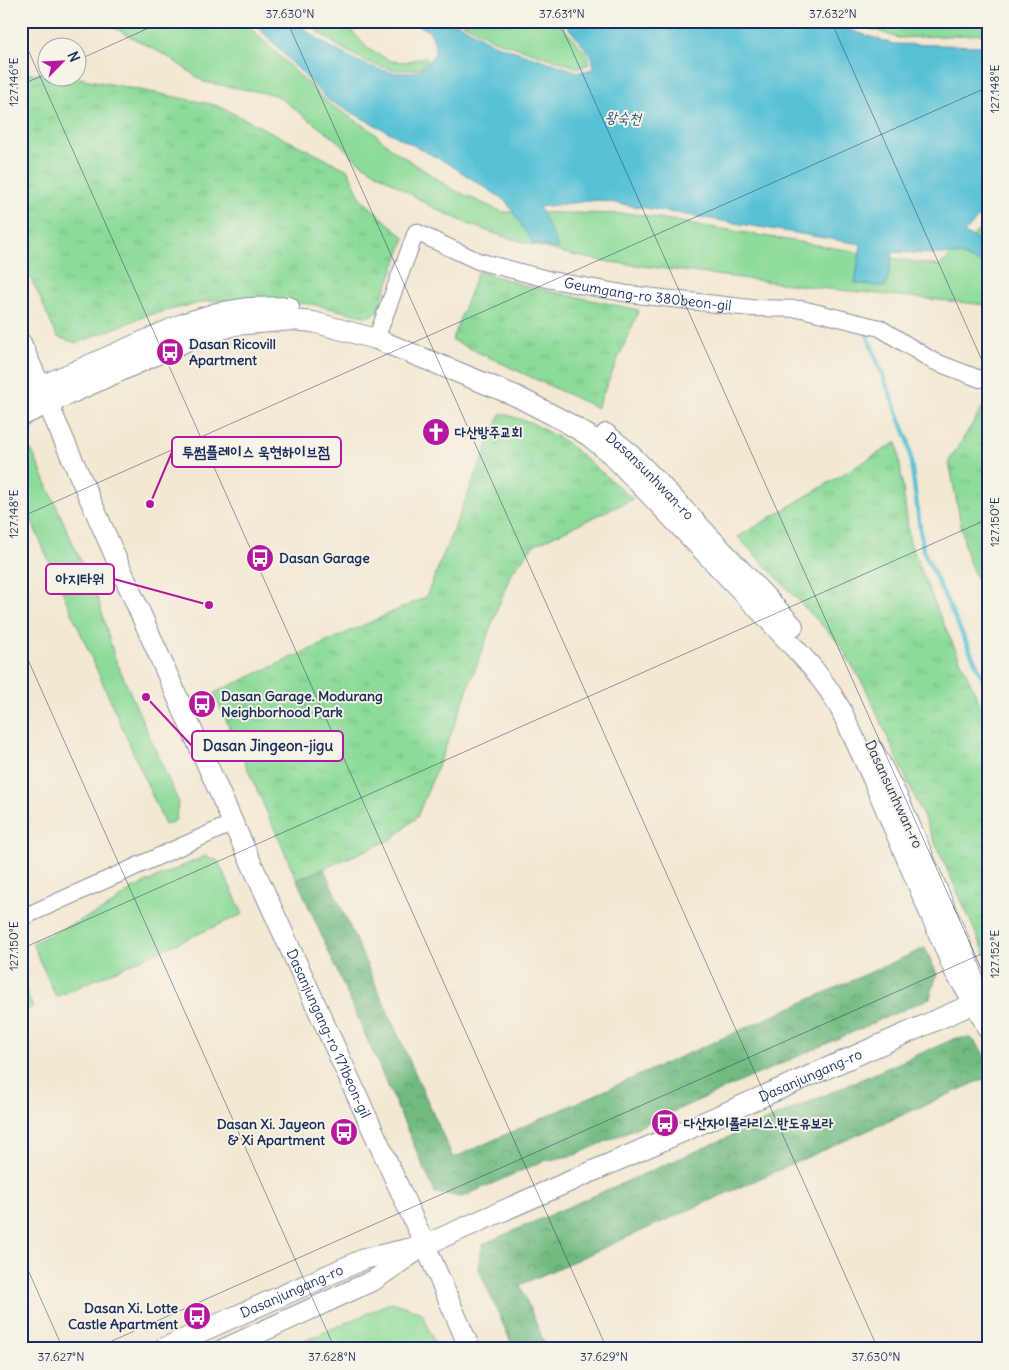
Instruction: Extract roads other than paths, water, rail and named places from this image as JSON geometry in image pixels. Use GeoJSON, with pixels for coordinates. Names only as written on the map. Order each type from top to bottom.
{"type":"FeatureCollection","features":[{"type":"Feature","properties":{"kind":"street","name":"Geumgang-ro 380beon-gil"},"geometry":{"type":"LineString","coordinates":[[378,335],[416,232],[478,261],[551,280],[628,294],[751,308],[802,309],[880,328],[933,361],[980,379],[988,378]]}},
{"type":"Feature","properties":{"kind":"street","name":"Dasansunhwan-ro"},"geometry":{"type":"LineString","coordinates":[[21,395],[44,395],[191,339],[235,325],[292,320],[313,322],[378,335],[528,388],[569,408],[596,425],[627,451],[659,483],[817,653],[845,696],[900,802],[971,970],[975,1003],[988,1029]]}},
{"type":"Feature","properties":{"kind":"street","name":"Dasanjungang-ro 171beon-gil"},"geometry":{"type":"LineString","coordinates":[[21,343],[233,822],[425,1245],[470,1349]]}},
{"type":"Feature","properties":{"kind":"street","name":"Dasansunhwan-ro"},"geometry":{"type":"LineString","coordinates":[[21,416],[44,395]]}},
{"type":"Feature","properties":{"kind":"street"},"geometry":{"type":"LineString","coordinates":[[21,918],[233,822]]}},
{"type":"Feature","properties":{"kind":"street","name":"Dasanjungang-ro"},"geometry":{"type":"LineString","coordinates":[[224,1349],[374,1280],[425,1245],[975,1003]]}},
{"type":"Feature","properties":{"kind":"street","name":"Dasanjungang-ro"},"geometry":{"type":"LineString","coordinates":[[162,1349],[364,1258],[425,1245]]}},
{"type":"Feature","properties":{"kind":"water","name":"왕숙천"},"geometry":{"type":"Polygon","coordinates":[[[252,21],[295,21],[318,39],[347,56],[378,69],[406,73],[421,70],[435,53],[434,40],[430,33],[412,21],[427,21],[432,24],[459,24],[494,44],[579,72],[594,68],[592,57],[563,21],[822,21],[893,44],[988,46],[988,219],[978,218],[964,233],[988,245],[988,266],[960,255],[893,252],[886,287],[855,283],[861,244],[597,200],[539,207],[559,249],[533,243],[506,201],[449,164],[328,100],[252,21]]]}},
{"type":"Feature","properties":{"kind":"waterway"},"geometry":{"type":"LineString","coordinates":[[865,330],[908,440],[923,550],[988,689]]}},
{"type":"Feature","properties":{"kind":"place","name":"Dasan Ricovill Apartment"},"geometry":{"type":"Point","coordinates":[170,352]}},
{"type":"Feature","properties":{"kind":"place","name":"다산방주교회"},"geometry":{"type":"Point","coordinates":[436,432]}},
{"type":"Feature","properties":{"kind":"place","name":"투썸플레이스 욱현하이브점"},"geometry":{"type":"Point","coordinates":[150,504]}},
{"type":"Feature","properties":{"kind":"place","name":"Dasan Garage"},"geometry":{"type":"Point","coordinates":[260,558]}},
{"type":"Feature","properties":{"kind":"place","name":"아지타워"},"geometry":{"type":"Point","coordinates":[209,605]}},
{"type":"Feature","properties":{"kind":"place","name":"Dasan Jingeon-jigu"},"geometry":{"type":"Point","coordinates":[146,697]}},
{"type":"Feature","properties":{"kind":"place","name":"Dasan Garage. Modurang Neighborhood Park"},"geometry":{"type":"Point","coordinates":[202,704]}},
{"type":"Feature","properties":{"kind":"place","name":"다산자이폴라리스.반도유보라"},"geometry":{"type":"Point","coordinates":[665,1123]}},
{"type":"Feature","properties":{"kind":"place","name":"Dasan Xi. Jayeon & Xi Apartment"},"geometry":{"type":"Point","coordinates":[344,1132]}},
{"type":"Feature","properties":{"kind":"place","name":"Dasan Xi. Lotte Castle Apartment"},"geometry":{"type":"Point","coordinates":[197,1316]}}]}
